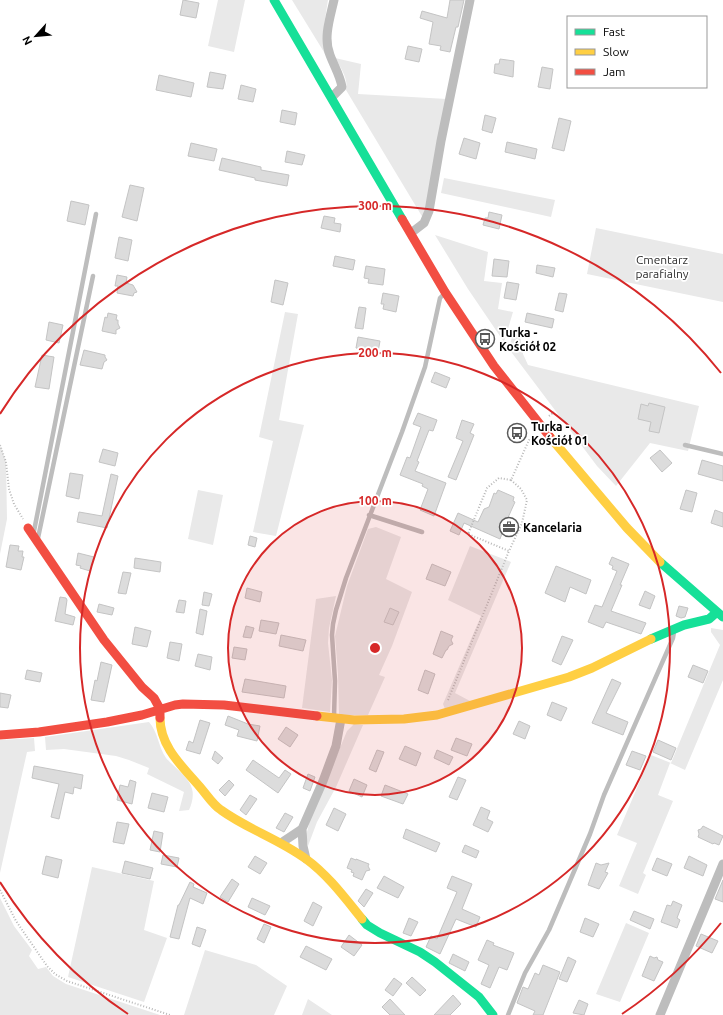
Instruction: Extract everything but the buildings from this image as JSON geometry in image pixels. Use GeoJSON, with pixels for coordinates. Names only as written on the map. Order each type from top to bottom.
{"type":"FeatureCollection","features":[{"type":"Feature","properties":{"kind":"street"},"geometry":{"type":"LineString","coordinates":[[0,735],[39,732],[107,722],[142,715],[175,705],[220,704],[338,719],[398,719],[442,714],[569,677],[588,670],[630,648],[674,629],[709,619],[720,614],[667,568],[635,536],[576,468],[498,372],[445,292],[274,0]]}},
{"type":"Feature","properties":{"kind":"street"},"geometry":{"type":"LineString","coordinates":[[332,97],[342,87],[341,79],[327,46],[329,24],[334,0]]}},
{"type":"Feature","properties":{"kind":"street"},"geometry":{"type":"LineString","coordinates":[[411,232],[424,223],[429,211],[441,141],[470,0]]}},
{"type":"Feature","properties":{"kind":"street"},"geometry":{"type":"LineString","coordinates":[[33,534],[104,640],[142,687],[154,698],[160,709],[160,724],[163,738],[170,752],[219,809],[228,816],[281,843],[306,858],[337,888],[367,925],[380,933],[420,952],[435,962],[479,997],[493,1015]]}},
{"type":"Feature","properties":{"kind":"street"},"geometry":{"type":"LineString","coordinates":[[306,858],[302,829],[323,781],[336,746],[338,719]]}},
{"type":"Feature","properties":{"kind":"street"},"geometry":{"type":"LineString","coordinates":[[281,843],[302,829]]}},
{"type":"Feature","properties":{"kind":"street"},"geometry":{"type":"LineString","coordinates":[[660,1015],[723,864]]}},
{"type":"Feature","properties":{"kind":"lane"},"geometry":{"type":"LineString","coordinates":[[33,534],[96,214]]}},
{"type":"Feature","properties":{"kind":"lane"},"geometry":{"type":"LineString","coordinates":[[33,534],[93,276]]}},
{"type":"Feature","properties":{"kind":"lane"},"geometry":{"type":"LineString","coordinates":[[338,719],[332,635],[333,624],[346,578],[402,432],[425,367],[440,298],[445,292]]}},
{"type":"Feature","properties":{"kind":"lane"},"geometry":{"type":"LineString","coordinates":[[685,446],[723,454]]}},
{"type":"Feature","properties":{"kind":"lane"},"geometry":{"type":"LineString","coordinates":[[369,515],[422,532]]}},
{"type":"Feature","properties":{"kind":"lane"},"geometry":{"type":"LineString","coordinates":[[508,1015],[524,974],[549,930],[590,834],[604,795],[673,638],[674,629]]}},
{"type":"Feature","properties":{"kind":"path"},"geometry":{"type":"LineString","coordinates":[[511,480],[530,438]]}},
{"type":"Feature","properties":{"kind":"path"},"geometry":{"type":"LineString","coordinates":[[0,445],[6,462],[9,489],[14,504],[33,534]]}},
{"type":"Feature","properties":{"kind":"path"},"geometry":{"type":"LineString","coordinates":[[442,714],[522,522],[527,500],[521,489],[511,480],[499,478],[487,488],[468,534],[509,551]]}},
{"type":"Feature","properties":{"kind":"path"},"geometry":{"type":"LineString","coordinates":[[0,890],[16,921],[47,966],[55,974],[67,981],[170,1015]]}},
{"type":"Feature","properties":{"kind":"green space"},"geometry":{"type":"Polygon","coordinates":[[[218,0],[245,0],[234,52],[208,46],[218,0]]]}},
{"type":"Feature","properties":{"kind":"green space"},"geometry":{"type":"Polygon","coordinates":[[[292,0],[328,0],[324,25],[327,57],[292,0]]]}},
{"type":"Feature","properties":{"kind":"green space"},"geometry":{"type":"Polygon","coordinates":[[[335,58],[361,64],[358,94],[447,99],[426,211],[423,218],[346,90],[347,86],[345,78],[335,58]]]}},
{"type":"Feature","properties":{"kind":"green space"},"geometry":{"type":"Polygon","coordinates":[[[444,178],[555,200],[551,217],[441,193],[444,178]]]}},
{"type":"Feature","properties":{"kind":"green space","name":"Cmentarz parafialny"},"geometry":{"type":"Polygon","coordinates":[[[596,228],[723,254],[723,302],[587,274],[596,228]]]}},
{"type":"Feature","properties":{"kind":"green space"},"geometry":{"type":"Polygon","coordinates":[[[435,235],[488,252],[484,281],[502,283],[498,309],[513,312],[504,342],[468,289],[435,235]]]}},
{"type":"Feature","properties":{"kind":"green space"},"geometry":{"type":"Polygon","coordinates":[[[285,312],[298,314],[279,420],[304,425],[276,536],[253,532],[273,441],[259,437],[285,312]]]}},
{"type":"Feature","properties":{"kind":"green space"},"geometry":{"type":"Polygon","coordinates":[[[514,329],[519,330],[523,354],[528,365],[699,406],[688,451],[650,443],[616,486],[597,466],[509,349],[514,329]]]}},
{"type":"Feature","properties":{"kind":"green space"},"geometry":{"type":"Polygon","coordinates":[[[0,445],[6,462],[7,519],[0,554],[0,445]]]}},
{"type":"Feature","properties":{"kind":"green space"},"geometry":{"type":"Polygon","coordinates":[[[198,490],[223,495],[213,545],[188,539],[198,490]]]}},
{"type":"Feature","properties":{"kind":"green space"},"geometry":{"type":"Polygon","coordinates":[[[376,527],[401,537],[386,579],[412,592],[392,646],[379,675],[385,677],[368,715],[339,715],[335,636],[347,586],[368,529],[376,527]]]}},
{"type":"Feature","properties":{"kind":"green space"},"geometry":{"type":"Polygon","coordinates":[[[470,546],[511,562],[455,693],[470,701],[445,709],[443,704],[481,616],[448,600],[470,546]]]}},
{"type":"Feature","properties":{"kind":"green space"},"geometry":{"type":"Polygon","coordinates":[[[336,596],[329,628],[328,643],[332,680],[330,712],[302,708],[316,599],[336,596]]]}},
{"type":"Feature","properties":{"kind":"green space"},"geometry":{"type":"Polygon","coordinates":[[[711,628],[723,630],[723,680],[685,770],[670,763],[658,795],[673,801],[643,873],[646,875],[638,894],[619,886],[637,843],[617,835],[651,755],[671,763],[720,645],[711,632],[711,628]]]}},
{"type":"Feature","properties":{"kind":"green space"},"geometry":{"type":"Polygon","coordinates":[[[149,722],[166,758],[185,776],[191,785],[193,797],[189,810],[179,811],[184,792],[147,774],[149,768],[116,756],[64,749],[46,750],[45,737],[149,722]]]}},
{"type":"Feature","properties":{"kind":"green space"},"geometry":{"type":"Polygon","coordinates":[[[354,724],[363,725],[336,787],[317,822],[308,846],[306,836],[310,820],[347,731],[354,724]]]}},
{"type":"Feature","properties":{"kind":"green space"},"geometry":{"type":"Polygon","coordinates":[[[34,738],[35,751],[27,752],[0,873],[0,740],[34,738]]]}},
{"type":"Feature","properties":{"kind":"green space"},"geometry":{"type":"Polygon","coordinates":[[[92,867],[154,881],[144,930],[167,938],[144,1002],[68,977],[92,867]]]}},
{"type":"Feature","properties":{"kind":"green space"},"geometry":{"type":"Polygon","coordinates":[[[0,898],[14,926],[32,950],[29,956],[38,969],[46,967],[53,976],[66,984],[160,1015],[0,1015],[0,898]]]}},
{"type":"Feature","properties":{"kind":"green space"},"geometry":{"type":"Polygon","coordinates":[[[626,923],[649,933],[620,1002],[596,994],[626,923]]]}},
{"type":"Feature","properties":{"kind":"green space"},"geometry":{"type":"Polygon","coordinates":[[[205,950],[256,965],[287,986],[274,1015],[184,1015],[205,950]]]}},
{"type":"Feature","properties":{"kind":"green space"},"geometry":{"type":"Polygon","coordinates":[[[308,999],[332,1015],[302,1015],[308,999]]]}},
{"type":"Feature","properties":{"kind":"traffic: fast"},"geometry":{"type":"LineString","coordinates":[[274,0],[402,219]]}},
{"type":"Feature","properties":{"kind":"traffic: fast"},"geometry":{"type":"LineString","coordinates":[[660,562],[723,617]]}},
{"type":"Feature","properties":{"kind":"traffic: fast"},"geometry":{"type":"LineString","coordinates":[[651,639],[684,625],[709,619],[717,612]]}},
{"type":"Feature","properties":{"kind":"traffic: fast"},"geometry":{"type":"LineString","coordinates":[[362,919],[367,925],[380,933],[420,952],[435,962],[479,997],[493,1015]]}},
{"type":"Feature","properties":{"kind":"traffic: slow"},"geometry":{"type":"LineString","coordinates":[[550,437],[627,528],[660,562]]}},
{"type":"Feature","properties":{"kind":"traffic: slow"},"geometry":{"type":"LineString","coordinates":[[317,716],[354,720],[404,719],[437,715],[569,677],[592,668],[651,639]]}},
{"type":"Feature","properties":{"kind":"traffic: slow"},"geometry":{"type":"LineString","coordinates":[[160,718],[161,728],[168,747],[180,764],[218,808],[241,823],[296,852],[314,865],[329,879],[362,919]]}},
{"type":"Feature","properties":{"kind":"traffic: jam"},"geometry":{"type":"LineString","coordinates":[[402,219],[445,292],[494,366],[550,437]]}},
{"type":"Feature","properties":{"kind":"traffic: jam"},"geometry":{"type":"LineString","coordinates":[[28,528],[104,640],[142,687],[154,698],[160,709],[160,718]]}},
{"type":"Feature","properties":{"kind":"traffic: jam"},"geometry":{"type":"LineString","coordinates":[[0,735],[39,732],[107,722],[142,715],[183,704],[224,705],[317,716]]}},
{"type":"Feature","properties":{"kind":"place","name":"Turka - Kościół 02"},"geometry":{"type":"Point","coordinates":[485,339]}},
{"type":"Feature","properties":{"kind":"place","name":"Turka - Kościół 01"},"geometry":{"type":"Point","coordinates":[517,433]}},
{"type":"Feature","properties":{"kind":"place","name":"Kancelaria"},"geometry":{"type":"Point","coordinates":[509,527]}}]}
